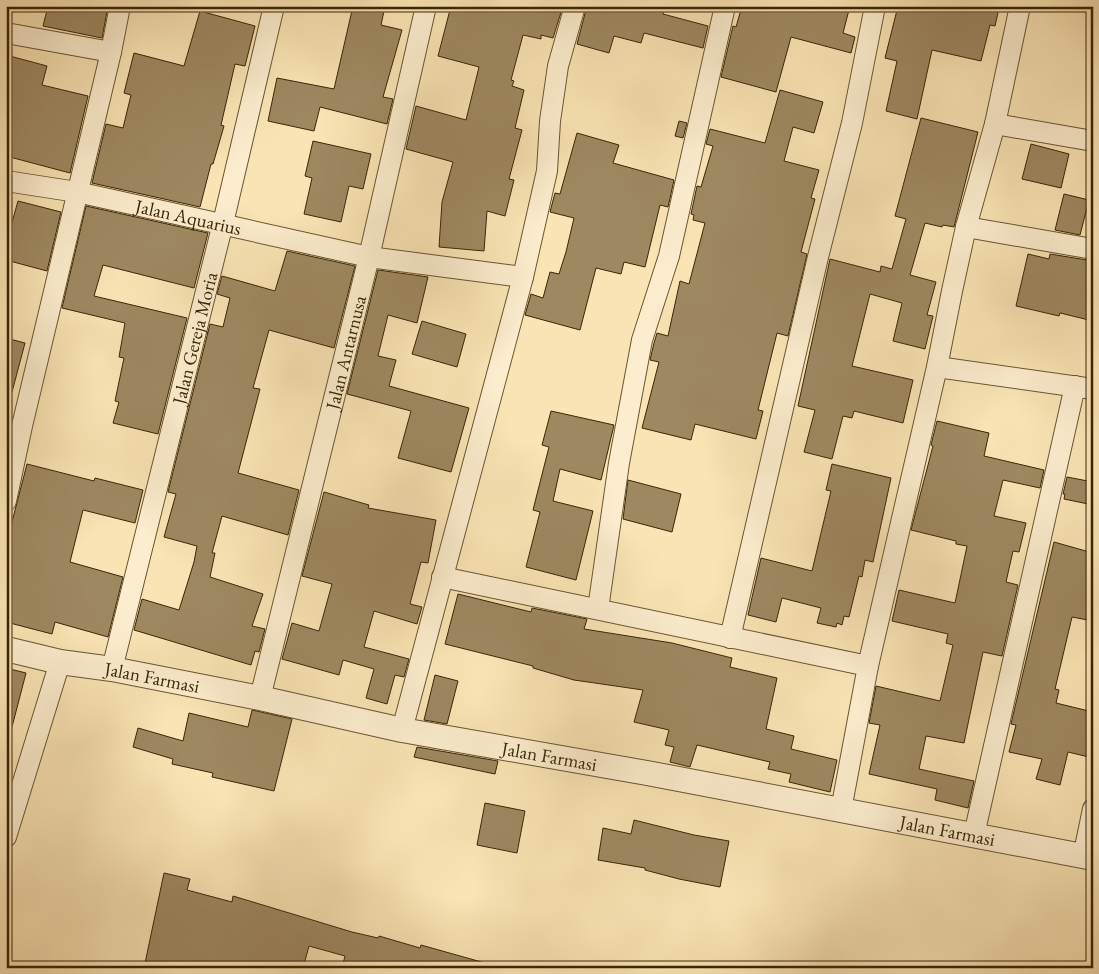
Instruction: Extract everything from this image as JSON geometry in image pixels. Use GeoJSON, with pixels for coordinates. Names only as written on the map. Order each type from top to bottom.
{"type":"FeatureCollection","features":[{"type":"Feature","properties":{"kind":"street"},"geometry":{"type":"LineString","coordinates":[[6,501],[14,424],[77,192],[111,52],[120,6]]}},
{"type":"Feature","properties":{"kind":"street","name":"Jalan Gereja Moria"},"geometry":{"type":"LineString","coordinates":[[112,669],[223,224],[274,6]]}},
{"type":"Feature","properties":{"kind":"street","name":"Jalan Antarnusa"},"geometry":{"type":"LineString","coordinates":[[260,698],[369,257],[426,6]]}},
{"type":"Feature","properties":{"kind":"street"},"geometry":{"type":"LineString","coordinates":[[402,730],[523,277],[548,171],[550,121],[558,66],[575,6]]}},
{"type":"Feature","properties":{"kind":"street"},"geometry":{"type":"LineString","coordinates":[[598,609],[619,463],[642,340],[669,256],[725,6]]}},
{"type":"Feature","properties":{"kind":"street"},"geometry":{"type":"LineString","coordinates":[[730,638],[818,257],[852,122],[875,6]]}},
{"type":"Feature","properties":{"kind":"street"},"geometry":{"type":"LineString","coordinates":[[841,810],[868,666],[937,367],[966,227],[996,124],[1020,6]]}},
{"type":"Feature","properties":{"kind":"street"},"geometry":{"type":"LineString","coordinates":[[6,34],[111,52]]}},
{"type":"Feature","properties":{"kind":"street"},"geometry":{"type":"LineString","coordinates":[[996,124],[1093,141]]}},
{"type":"Feature","properties":{"kind":"street","name":"Jalan Aquarius"},"geometry":{"type":"LineString","coordinates":[[6,181],[77,192],[369,257],[523,277]]}},
{"type":"Feature","properties":{"kind":"street"},"geometry":{"type":"LineString","coordinates":[[966,227],[1093,248]]}},
{"type":"Feature","properties":{"kind":"street"},"geometry":{"type":"LineString","coordinates":[[937,367],[1084,388],[974,835]]}},
{"type":"Feature","properties":{"kind":"street"},"geometry":{"type":"LineString","coordinates":[[442,577],[868,666]]}},
{"type":"Feature","properties":{"kind":"street","name":"Jalan Farmasi"},"geometry":{"type":"LineString","coordinates":[[6,649],[60,662],[112,669],[260,698],[402,730],[1088,857]]}},
{"type":"Feature","properties":{"kind":"street"},"geometry":{"type":"LineString","coordinates":[[6,837],[9,816],[60,662]]}},
{"type":"Feature","properties":{"kind":"street"},"geometry":{"type":"LineString","coordinates":[[1088,857],[1093,809]]}},
{"type":"Feature","properties":{"kind":"building"},"geometry":{"type":"Polygon","coordinates":[[[48,6],[108,6],[102,38],[43,26],[48,6]]]}},
{"type":"Feature","properties":{"kind":"building"},"geometry":{"type":"Polygon","coordinates":[[[353,6],[384,11],[381,25],[402,30],[383,97],[393,99],[387,124],[320,107],[314,131],[268,121],[277,78],[334,89],[353,6]]]}},
{"type":"Feature","properties":{"kind":"building"},"geometry":{"type":"Polygon","coordinates":[[[451,6],[563,6],[553,38],[541,35],[541,39],[523,35],[511,80],[514,81],[512,86],[524,90],[515,128],[522,130],[509,179],[514,180],[505,216],[487,211],[484,251],[439,247],[442,202],[453,162],[406,149],[416,106],[466,120],[479,67],[438,56],[451,6]]]}},
{"type":"Feature","properties":{"kind":"building"},"geometry":{"type":"Polygon","coordinates":[[[587,6],[665,6],[663,14],[708,26],[703,48],[644,33],[641,43],[614,36],[609,53],[577,44],[587,6]]]}},
{"type":"Feature","properties":{"kind":"building"},"geometry":{"type":"Polygon","coordinates":[[[742,6],[850,6],[843,33],[855,37],[851,53],[791,37],[776,92],[721,77],[733,26],[736,27],[742,6]]]}},
{"type":"Feature","properties":{"kind":"building"},"geometry":{"type":"Polygon","coordinates":[[[898,6],[990,6],[999,8],[995,26],[990,25],[981,61],[932,50],[917,119],[886,111],[897,61],[885,58],[898,6]]]}},
{"type":"Feature","properties":{"kind":"building"},"geometry":{"type":"Polygon","coordinates":[[[200,11],[255,26],[245,66],[235,64],[221,125],[224,126],[213,164],[211,164],[200,207],[92,183],[106,124],[123,128],[131,95],[124,93],[134,53],[184,66],[200,11]]]}},
{"type":"Feature","properties":{"kind":"building"},"geometry":{"type":"Polygon","coordinates":[[[6,55],[47,66],[42,85],[88,96],[70,173],[6,156],[6,55]]]}},
{"type":"Feature","properties":{"kind":"building"},"geometry":{"type":"Polygon","coordinates":[[[780,90],[823,102],[814,133],[793,127],[784,161],[819,170],[811,198],[815,199],[801,252],[807,254],[788,336],[777,333],[758,410],[763,411],[756,439],[695,424],[691,440],[642,428],[659,362],[650,360],[657,333],[668,336],[680,281],[689,284],[705,223],[693,220],[694,215],[691,214],[697,186],[701,187],[713,146],[706,144],[710,129],[765,143],[780,90]]]}},
{"type":"Feature","properties":{"kind":"building"},"geometry":{"type":"Polygon","coordinates":[[[921,118],[978,132],[954,227],[943,225],[942,227],[925,223],[910,275],[936,282],[927,315],[933,316],[925,349],[893,341],[902,303],[870,294],[852,366],[913,380],[903,423],[854,411],[852,418],[843,416],[832,459],[804,452],[815,410],[798,406],[830,259],[880,272],[881,266],[892,269],[906,219],[895,216],[921,118]]]}},
{"type":"Feature","properties":{"kind":"building"},"geometry":{"type":"Polygon","coordinates":[[[679,121],[687,123],[683,138],[675,136],[679,121]]]}},
{"type":"Feature","properties":{"kind":"building"},"geometry":{"type":"Polygon","coordinates":[[[577,133],[619,145],[613,163],[674,180],[668,207],[660,205],[645,267],[624,262],[621,274],[596,268],[580,330],[525,315],[531,294],[543,298],[550,272],[559,274],[566,252],[574,218],[550,212],[555,193],[560,194],[577,133]]]}},
{"type":"Feature","properties":{"kind":"building"},"geometry":{"type":"Polygon","coordinates":[[[313,141],[371,154],[363,189],[349,186],[341,222],[304,214],[312,178],[305,176],[313,141]]]}},
{"type":"Feature","properties":{"kind":"building"},"geometry":{"type":"Polygon","coordinates":[[[1031,144],[1069,154],[1061,188],[1022,179],[1031,144]]]}},
{"type":"Feature","properties":{"kind":"building"},"geometry":{"type":"Polygon","coordinates":[[[1064,194],[1089,200],[1080,235],[1055,230],[1064,194]]]}},
{"type":"Feature","properties":{"kind":"building"},"geometry":{"type":"Polygon","coordinates":[[[18,201],[61,212],[47,271],[6,260],[6,244],[18,201]]]}},
{"type":"Feature","properties":{"kind":"building"},"geometry":{"type":"Polygon","coordinates":[[[86,206],[208,233],[194,288],[103,265],[94,296],[187,318],[158,434],[113,423],[119,402],[115,401],[124,358],[119,357],[125,323],[62,308],[86,206]]]}},
{"type":"Feature","properties":{"kind":"building"},"geometry":{"type":"Polygon","coordinates":[[[287,251],[355,266],[334,348],[269,330],[253,388],[260,389],[238,473],[299,490],[288,535],[222,516],[212,553],[215,553],[210,577],[263,594],[252,626],[265,629],[259,652],[255,651],[251,665],[134,630],[142,599],[179,610],[194,562],[197,546],[164,537],[176,494],[168,492],[210,324],[223,327],[230,298],[217,294],[222,276],[275,291],[287,251]]]}},
{"type":"Feature","properties":{"kind":"building"},"geometry":{"type":"Polygon","coordinates":[[[1028,254],[1049,259],[1050,254],[1093,261],[1093,321],[1060,313],[1059,316],[1016,306],[1028,254]]]}},
{"type":"Feature","properties":{"kind":"building"},"geometry":{"type":"Polygon","coordinates":[[[378,270],[428,277],[417,323],[388,315],[378,356],[396,360],[389,386],[469,408],[451,472],[398,458],[411,411],[347,394],[378,270]]]}},
{"type":"Feature","properties":{"kind":"building"},"geometry":{"type":"Polygon","coordinates":[[[422,321],[466,334],[457,367],[412,354],[422,321]]]}},
{"type":"Feature","properties":{"kind":"building"},"geometry":{"type":"Polygon","coordinates":[[[6,338],[25,343],[12,392],[6,391],[6,338]]]}},
{"type":"Feature","properties":{"kind":"building"},"geometry":{"type":"Polygon","coordinates":[[[551,411],[614,425],[601,480],[560,469],[553,501],[593,511],[576,580],[526,567],[540,512],[533,510],[549,447],[542,445],[551,411]]]}},
{"type":"Feature","properties":{"kind":"building"},"geometry":{"type":"Polygon","coordinates":[[[937,421],[989,433],[984,456],[1044,470],[1040,488],[1003,480],[994,516],[1026,523],[1019,552],[1013,551],[1006,582],[1018,585],[1002,656],[983,652],[964,743],[926,736],[919,769],[974,781],[968,808],[935,800],[937,789],[869,774],[880,725],[869,723],[876,686],[940,701],[953,645],[946,643],[948,634],[892,621],[899,590],[955,603],[967,546],[956,544],[956,541],[911,530],[933,446],[931,445],[937,421]]]}},
{"type":"Feature","properties":{"kind":"building"},"geometry":{"type":"Polygon","coordinates":[[[27,464],[94,481],[95,478],[143,490],[135,523],[83,510],[70,562],[123,577],[108,637],[55,622],[52,634],[6,622],[6,545],[27,464]]]}},
{"type":"Feature","properties":{"kind":"building"},"geometry":{"type":"Polygon","coordinates":[[[832,464],[891,478],[873,562],[865,560],[862,577],[859,576],[849,617],[844,616],[842,625],[837,623],[836,627],[817,623],[821,608],[782,598],[776,622],[748,615],[761,558],[812,571],[831,491],[826,490],[832,464]]]}},
{"type":"Feature","properties":{"kind":"building"},"geometry":{"type":"Polygon","coordinates":[[[1067,477],[1093,482],[1093,505],[1064,499],[1065,494],[1063,494],[1067,477]]]}},
{"type":"Feature","properties":{"kind":"building"},"geometry":{"type":"Polygon","coordinates":[[[628,480],[681,494],[672,532],[623,519],[628,480]]]}},
{"type":"Feature","properties":{"kind":"building"},"geometry":{"type":"Polygon","coordinates":[[[324,492],[369,505],[368,508],[436,520],[428,563],[421,562],[410,604],[422,607],[417,624],[374,611],[364,647],[409,659],[404,677],[395,675],[387,704],[366,698],[374,669],[343,660],[339,675],[282,659],[292,623],[319,631],[332,584],[302,576],[324,492]]]}},
{"type":"Feature","properties":{"kind":"building"},"geometry":{"type":"Polygon","coordinates":[[[1054,542],[1093,553],[1093,621],[1072,617],[1055,689],[1059,690],[1056,703],[1093,712],[1093,758],[1068,752],[1060,785],[1036,779],[1042,759],[1009,752],[1016,725],[1011,724],[1054,542]]]}},
{"type":"Feature","properties":{"kind":"building"},"geometry":{"type":"Polygon","coordinates":[[[458,594],[531,612],[532,608],[587,619],[584,629],[672,643],[732,658],[730,667],[777,678],[766,729],[794,736],[791,749],[837,760],[830,792],[789,782],[791,774],[768,769],[770,762],[697,745],[690,767],[670,762],[674,747],[665,745],[669,730],[634,722],[643,690],[574,680],[533,668],[533,666],[445,644],[458,594]]]}},
{"type":"Feature","properties":{"kind":"building"},"geometry":{"type":"Polygon","coordinates":[[[6,668],[26,673],[12,727],[6,727],[6,668]]]}},
{"type":"Feature","properties":{"kind":"building"},"geometry":{"type":"Polygon","coordinates":[[[435,675],[458,681],[447,724],[424,720],[435,675]]]}},
{"type":"Feature","properties":{"kind":"building"},"geometry":{"type":"Polygon","coordinates":[[[252,710],[292,719],[274,791],[212,777],[213,773],[172,764],[173,759],[133,747],[138,728],[183,741],[189,713],[248,727],[252,710]]]}},
{"type":"Feature","properties":{"kind":"building"},"geometry":{"type":"Polygon","coordinates":[[[417,747],[498,761],[495,774],[414,757],[417,747]]]}},
{"type":"Feature","properties":{"kind":"building"},"geometry":{"type":"Polygon","coordinates":[[[485,803],[525,811],[517,853],[477,845],[485,803]]]}},
{"type":"Feature","properties":{"kind":"building"},"geometry":{"type":"Polygon","coordinates":[[[634,820],[694,835],[729,841],[720,887],[679,879],[645,870],[645,868],[598,860],[603,828],[631,834],[634,820]]]}},
{"type":"Feature","properties":{"kind":"building"},"geometry":{"type":"Polygon","coordinates":[[[164,873],[190,879],[187,890],[232,902],[233,896],[352,932],[378,938],[379,936],[420,948],[421,945],[485,963],[485,968],[342,968],[345,956],[309,946],[303,968],[144,968],[164,873]]]}}]}
